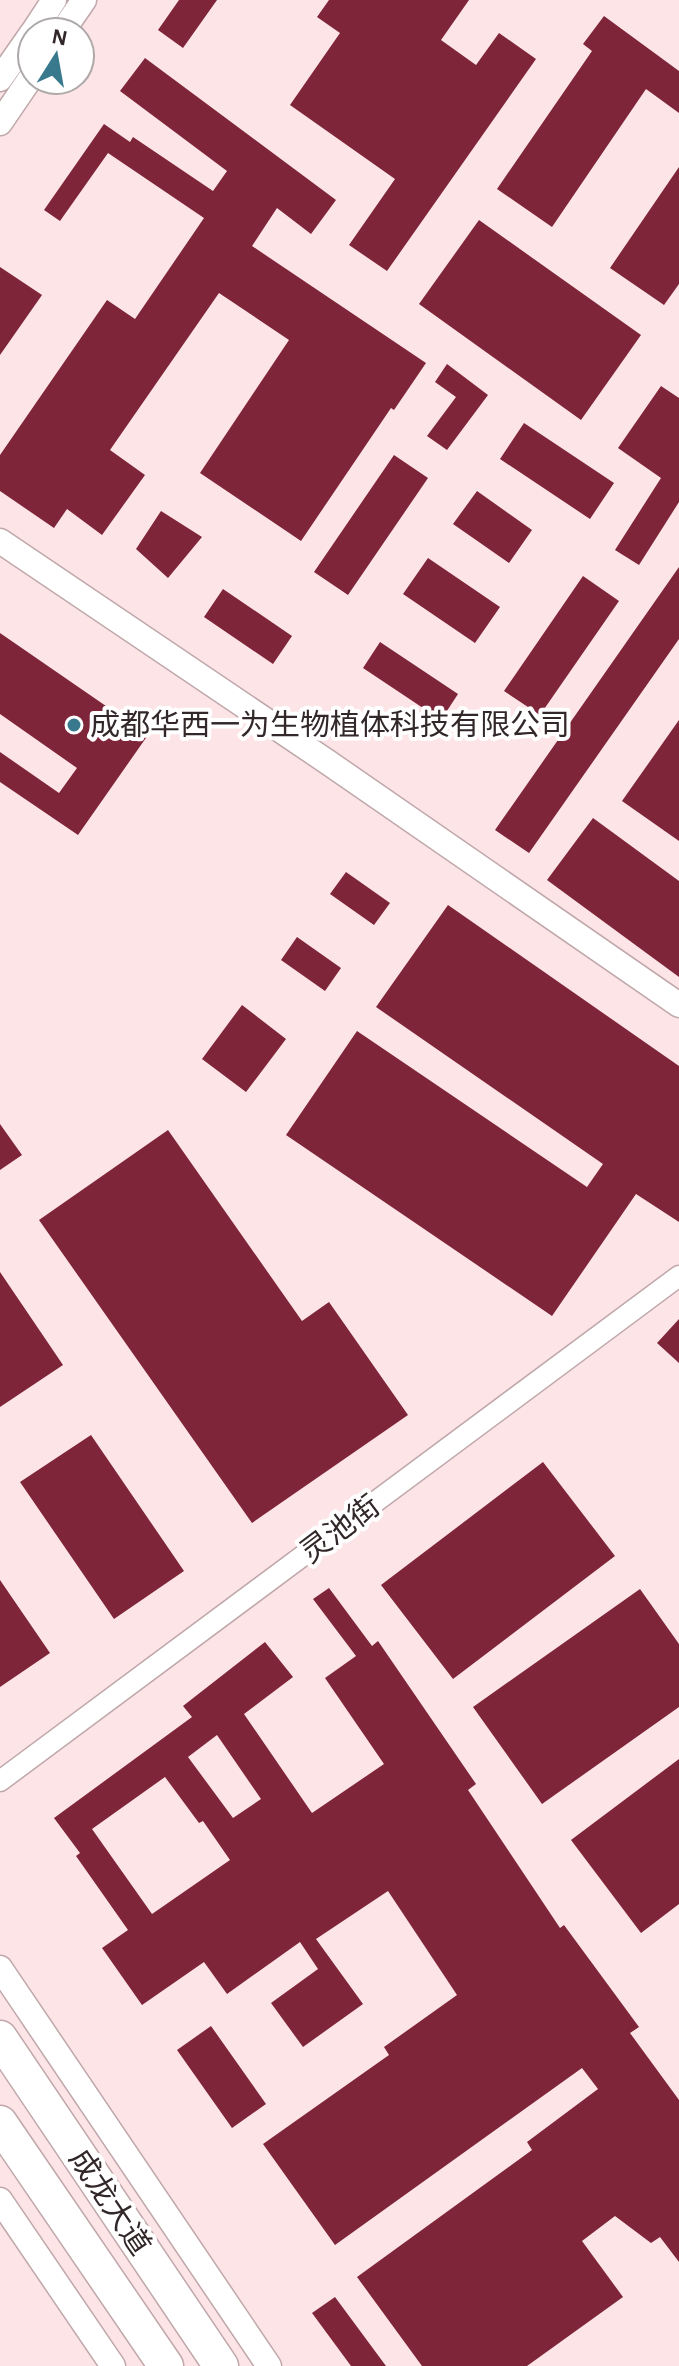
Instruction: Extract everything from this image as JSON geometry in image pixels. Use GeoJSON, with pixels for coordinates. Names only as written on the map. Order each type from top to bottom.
{"type":"FeatureCollection","features":[{"type":"Feature","properties":{"kind":"highway","name":"成龙大道"},"geometry":{"type":"LineString","coordinates":[[0,2038],[221,2366]]}},
{"type":"Feature","properties":{"kind":"highway","name":"成龙大道"},"geometry":{"type":"LineString","coordinates":[[0,2123],[166,2366]]}},
{"type":"Feature","properties":{"kind":"street"},"geometry":{"type":"LineString","coordinates":[[0,79],[16,56]]}},
{"type":"Feature","properties":{"kind":"street"},"geometry":{"type":"LineString","coordinates":[[0,123],[18,96]]}},
{"type":"Feature","properties":{"kind":"street"},"geometry":{"type":"LineString","coordinates":[[0,541],[679,1005]]}},
{"type":"Feature","properties":{"kind":"street","name":"灵池街"},"geometry":{"type":"LineString","coordinates":[[0,1781],[679,1276]]}},
{"type":"Feature","properties":{"kind":"street"},"geometry":{"type":"LineString","coordinates":[[0,1968],[269,2366]]}},
{"type":"Feature","properties":{"kind":"street"},"geometry":{"type":"LineString","coordinates":[[0,2200],[113,2366]]}},
{"type":"Feature","properties":{"kind":"building"},"geometry":{"type":"Polygon","coordinates":[[[179,0],[217,0],[183,48],[158,30],[179,0]]]}},
{"type":"Feature","properties":{"kind":"building"},"geometry":{"type":"Polygon","coordinates":[[[329,0],[469,0],[441,40],[476,65],[499,33],[536,59],[387,271],[349,245],[395,179],[290,105],[340,33],[317,17],[329,0]]]}},
{"type":"Feature","properties":{"kind":"building"},"geometry":{"type":"Polygon","coordinates":[[[604,16],[679,71],[679,113],[646,89],[552,227],[497,189],[592,51],[583,44],[604,16]]]}},
{"type":"Feature","properties":{"kind":"building"},"geometry":{"type":"Polygon","coordinates":[[[145,58],[336,200],[311,234],[277,208],[252,246],[426,363],[394,410],[391,408],[301,541],[200,473],[289,340],[219,293],[110,450],[145,475],[102,535],[67,509],[54,528],[0,491],[0,455],[107,300],[135,319],[204,218],[108,153],[60,221],[44,210],[104,124],[130,142],[133,137],[213,191],[227,171],[120,91],[145,58]]]}},
{"type":"Feature","properties":{"kind":"building"},"geometry":{"type":"Polygon","coordinates":[[[679,167],[679,284],[664,305],[610,268],[679,167]]]}},
{"type":"Feature","properties":{"kind":"building"},"geometry":{"type":"Polygon","coordinates":[[[479,220],[641,335],[581,420],[419,304],[479,220]]]}},
{"type":"Feature","properties":{"kind":"building"},"geometry":{"type":"Polygon","coordinates":[[[0,267],[42,295],[0,355],[0,267]]]}},
{"type":"Feature","properties":{"kind":"building"},"geometry":{"type":"Polygon","coordinates":[[[447,364],[488,395],[447,450],[427,436],[456,397],[435,382],[447,364]]]}},
{"type":"Feature","properties":{"kind":"building"},"geometry":{"type":"Polygon","coordinates":[[[661,386],[679,398],[679,502],[639,565],[615,550],[661,478],[618,448],[661,386]]]}},
{"type":"Feature","properties":{"kind":"building"},"geometry":{"type":"Polygon","coordinates":[[[524,423],[614,483],[590,519],[500,459],[524,423]]]}},
{"type":"Feature","properties":{"kind":"building"},"geometry":{"type":"Polygon","coordinates":[[[394,455],[428,478],[348,595],[314,572],[394,455]]]}},
{"type":"Feature","properties":{"kind":"building"},"geometry":{"type":"Polygon","coordinates":[[[477,491],[532,530],[509,563],[453,524],[477,491]]]}},
{"type":"Feature","properties":{"kind":"building"},"geometry":{"type":"Polygon","coordinates":[[[161,511],[202,537],[168,578],[136,549],[161,511]]]}},
{"type":"Feature","properties":{"kind":"building"},"geometry":{"type":"Polygon","coordinates":[[[428,558],[500,607],[475,643],[403,594],[428,558]]]}},
{"type":"Feature","properties":{"kind":"building"},"geometry":{"type":"Polygon","coordinates":[[[679,567],[679,639],[529,853],[495,830],[679,567]]]}},
{"type":"Feature","properties":{"kind":"building"},"geometry":{"type":"Polygon","coordinates":[[[583,576],[619,601],[540,715],[504,691],[583,576]]]}},
{"type":"Feature","properties":{"kind":"building"},"geometry":{"type":"Polygon","coordinates":[[[223,589],[292,636],[273,664],[204,617],[223,589]]]}},
{"type":"Feature","properties":{"kind":"building","name":"成都华西一为生物植体科技有限公司"},"geometry":{"type":"Polygon","coordinates":[[[0,633],[148,735],[78,835],[0,782],[0,752],[59,793],[77,768],[0,714],[0,633]]]}},
{"type":"Feature","properties":{"kind":"building"},"geometry":{"type":"Polygon","coordinates":[[[380,642],[458,694],[441,720],[363,668],[380,642]]]}},
{"type":"Feature","properties":{"kind":"building"},"geometry":{"type":"Polygon","coordinates":[[[679,720],[679,841],[622,801],[679,720]]]}},
{"type":"Feature","properties":{"kind":"building"},"geometry":{"type":"Polygon","coordinates":[[[593,818],[679,881],[679,977],[547,880],[593,818]]]}},
{"type":"Feature","properties":{"kind":"building"},"geometry":{"type":"Polygon","coordinates":[[[346,872],[390,903],[374,925],[330,894],[346,872]]]}},
{"type":"Feature","properties":{"kind":"building"},"geometry":{"type":"Polygon","coordinates":[[[448,905],[679,1066],[679,1222],[636,1194],[552,1316],[286,1135],[357,1031],[587,1187],[603,1164],[376,1007],[448,905]]]}},
{"type":"Feature","properties":{"kind":"building"},"geometry":{"type":"Polygon","coordinates":[[[297,937],[341,968],[325,991],[281,960],[297,937]]]}},
{"type":"Feature","properties":{"kind":"building"},"geometry":{"type":"Polygon","coordinates":[[[242,1005],[286,1039],[246,1092],[202,1059],[242,1005]]]}},
{"type":"Feature","properties":{"kind":"building"},"geometry":{"type":"Polygon","coordinates":[[[0,1124],[22,1155],[0,1170],[0,1124]]]}},
{"type":"Feature","properties":{"kind":"building"},"geometry":{"type":"Polygon","coordinates":[[[168,1130],[302,1321],[329,1302],[408,1415],[252,1523],[39,1220],[168,1130]]]}},
{"type":"Feature","properties":{"kind":"building"},"geometry":{"type":"Polygon","coordinates":[[[0,1272],[63,1365],[0,1407],[0,1272]]]}},
{"type":"Feature","properties":{"kind":"building"},"geometry":{"type":"Polygon","coordinates":[[[679,1319],[679,1363],[657,1343],[679,1319]]]}},
{"type":"Feature","properties":{"kind":"building"},"geometry":{"type":"Polygon","coordinates":[[[91,1435],[184,1571],[114,1619],[20,1482],[91,1435]]]}},
{"type":"Feature","properties":{"kind":"building"},"geometry":{"type":"Polygon","coordinates":[[[543,1462],[615,1556],[453,1679],[381,1585],[543,1462]]]}},
{"type":"Feature","properties":{"kind":"building"},"geometry":{"type":"Polygon","coordinates":[[[0,1580],[50,1653],[0,1687],[0,1580]]]}},
{"type":"Feature","properties":{"kind":"building"},"geometry":{"type":"Polygon","coordinates":[[[329,1588],[372,1646],[378,1641],[476,1784],[468,1790],[560,1928],[564,1925],[639,2027],[630,2033],[679,2100],[679,2262],[660,2237],[651,2243],[615,2216],[582,2241],[623,2297],[527,2366],[422,2366],[357,2277],[532,2150],[527,2142],[598,2089],[582,2068],[335,2245],[263,2144],[389,2055],[384,2047],[457,1995],[388,1891],[316,1939],[363,2004],[303,2047],[271,2003],[318,1969],[300,1942],[227,1994],[204,1962],[142,2005],[102,1948],[128,1930],[76,1856],[80,1853],[54,1818],[192,1717],[183,1706],[265,1642],[293,1677],[244,1714],[312,1813],[384,1764],[325,1678],[356,1656],[313,1599],[329,1588]],[[217,1735],[188,1757],[233,1818],[261,1799],[217,1735]],[[165,1777],[92,1829],[152,1914],[230,1860],[203,1821],[199,1823],[165,1777]]]}},
{"type":"Feature","properties":{"kind":"building"},"geometry":{"type":"Polygon","coordinates":[[[640,1589],[679,1644],[679,1707],[542,1804],[473,1707],[640,1589]]]}},
{"type":"Feature","properties":{"kind":"building"},"geometry":{"type":"Polygon","coordinates":[[[679,1759],[679,1904],[641,1933],[571,1840],[679,1759]]]}},
{"type":"Feature","properties":{"kind":"building"},"geometry":{"type":"Polygon","coordinates":[[[211,2026],[266,2104],[232,2128],[177,2050],[211,2026]]]}},
{"type":"Feature","properties":{"kind":"building"},"geometry":{"type":"Polygon","coordinates":[[[335,2297],[386,2366],[351,2366],[312,2313],[335,2297]]]}},
{"type":"Feature","properties":{"kind":"place","name":"成都华西一为生物植体科技有限公司"},"geometry":{"type":"Point","coordinates":[74,725]}}]}
